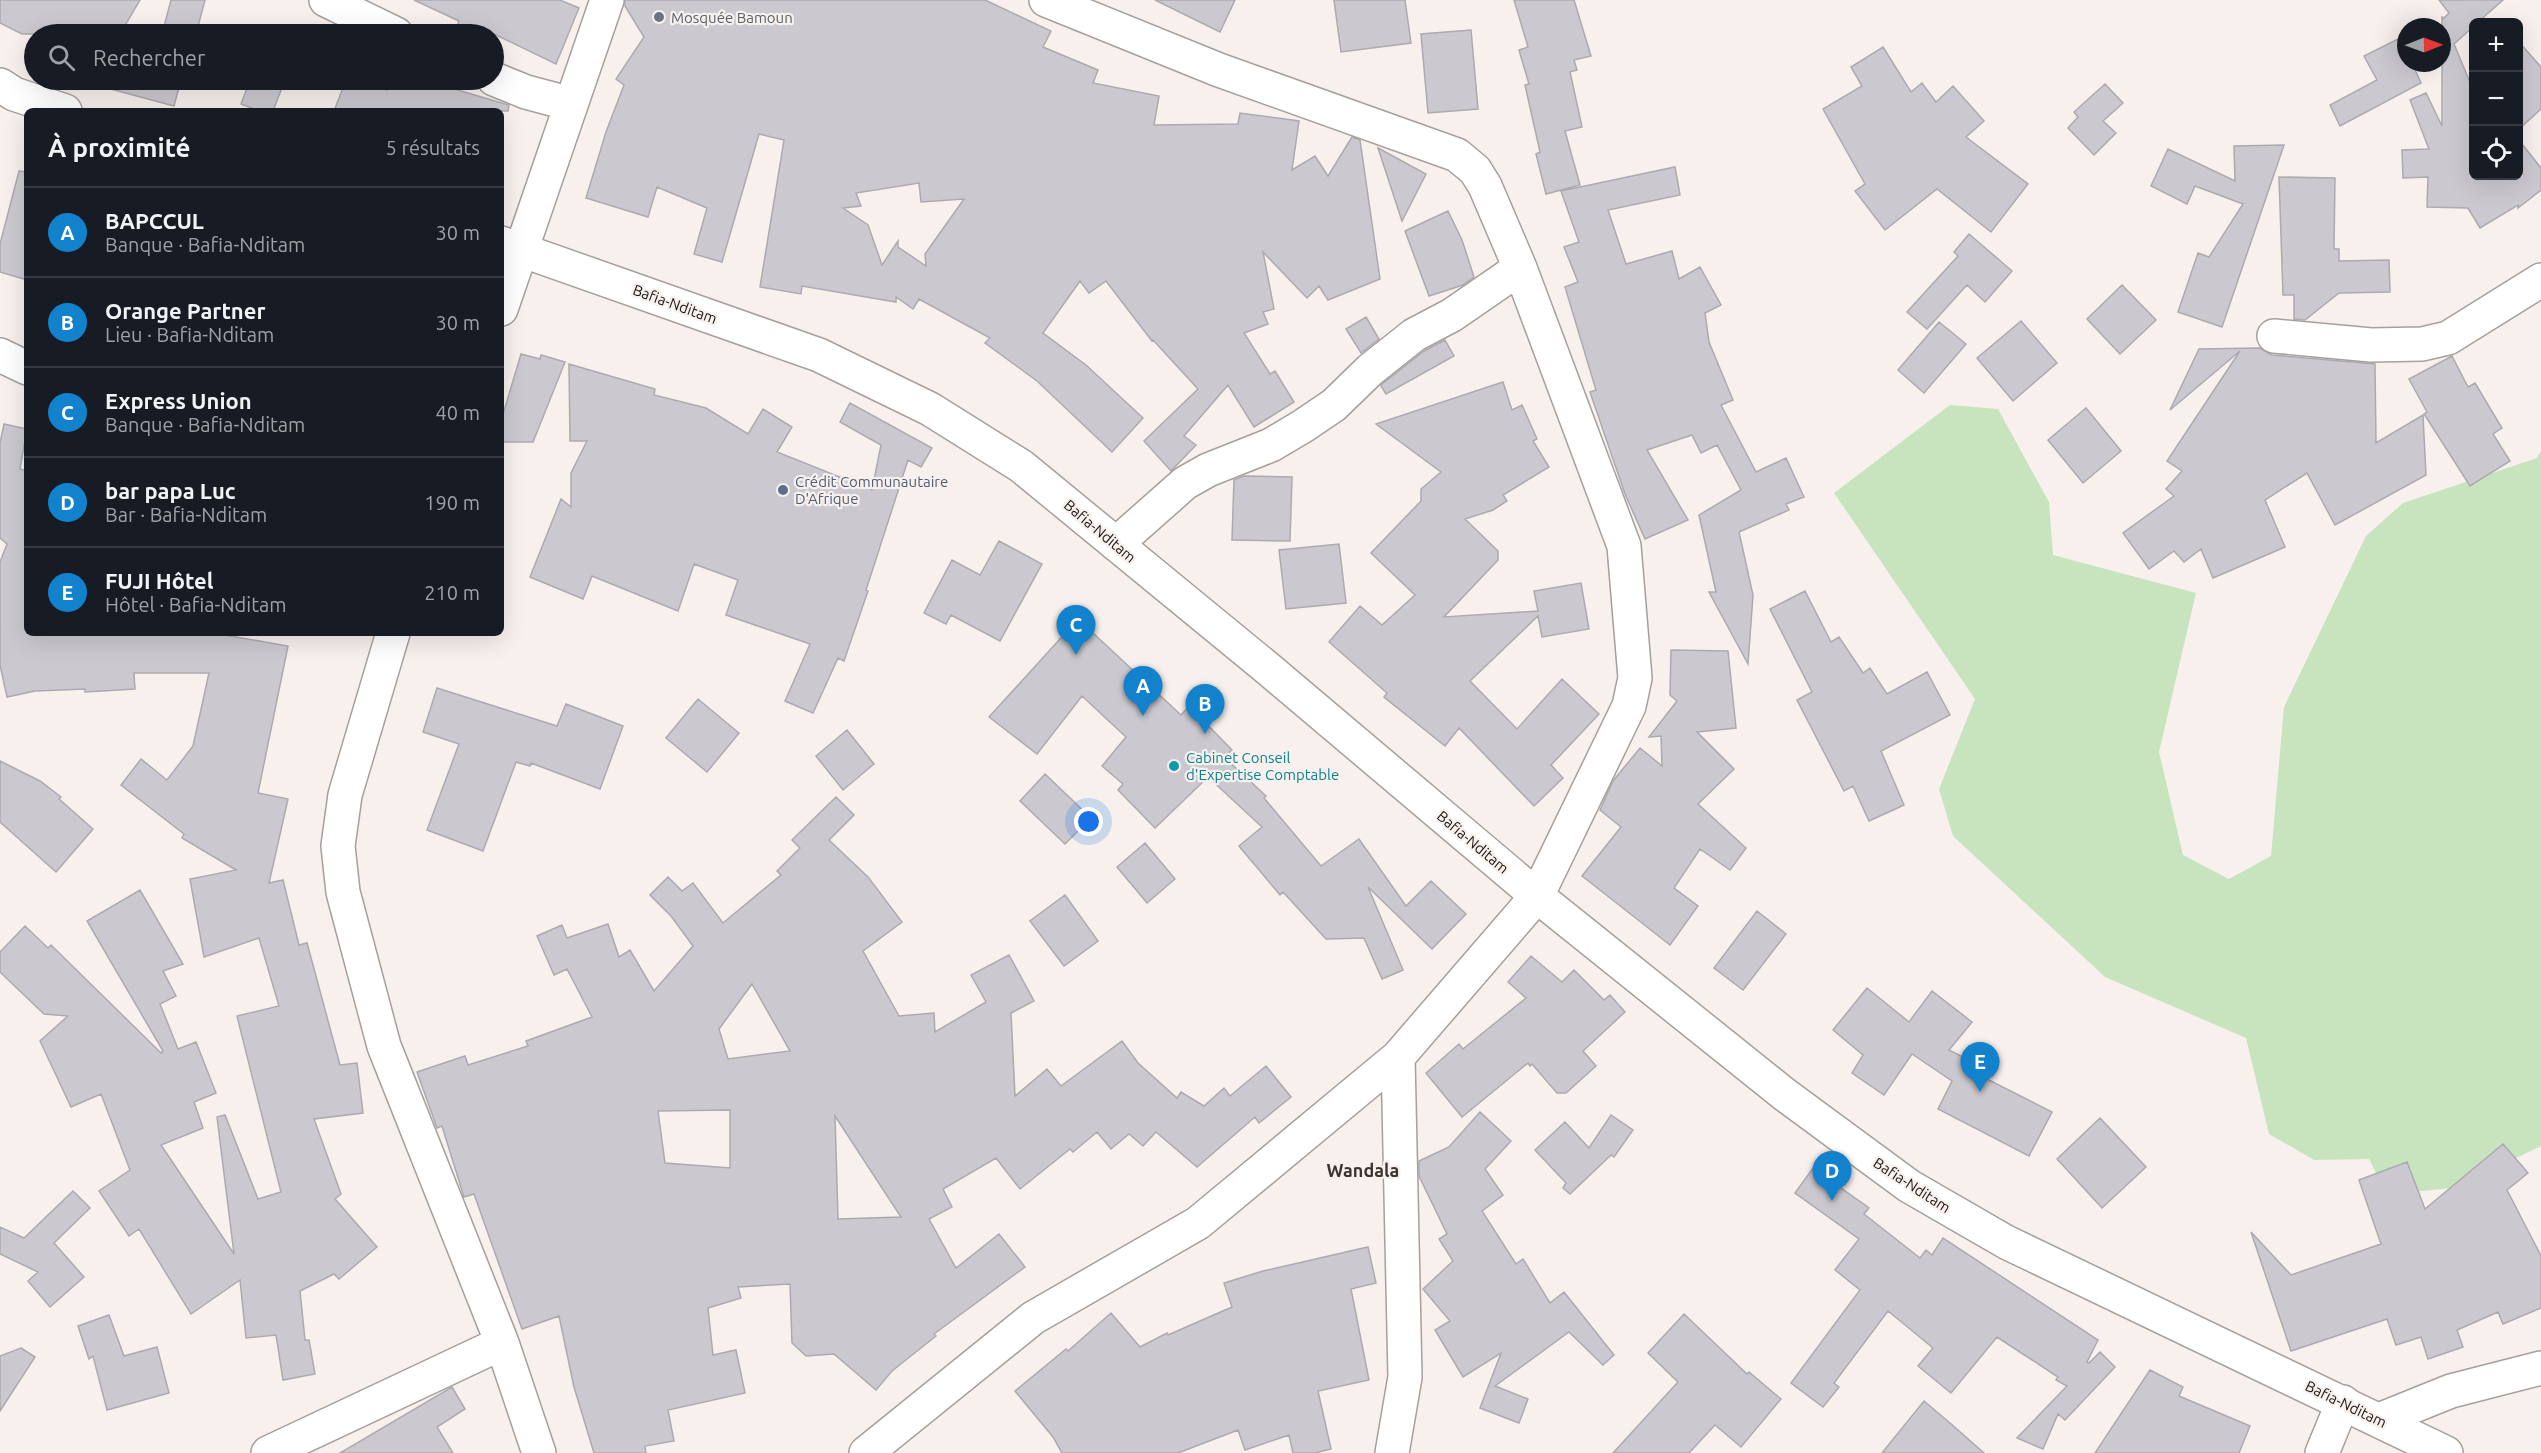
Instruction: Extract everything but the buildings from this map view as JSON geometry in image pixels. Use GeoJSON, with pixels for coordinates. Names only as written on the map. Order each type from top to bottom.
{"type":"FeatureCollection","features":[{"type":"Feature","properties":{"kind":"street"},"geometry":{"type":"LineString","coordinates":[[326,0],[375,24]]}},
{"type":"Feature","properties":{"kind":"street"},"geometry":{"type":"LineString","coordinates":[[504,290],[511,246],[571,104],[607,0]]}},
{"type":"Feature","properties":{"kind":"street"},"geometry":{"type":"LineString","coordinates":[[866,1453],[1033,1318],[1198,1223],[1398,1057],[1537,896],[1629,706],[1635,678],[1624,546],[1520,268],[1485,186],[1475,170],[1457,155],[1219,70],[1046,0]]}},
{"type":"Feature","properties":{"kind":"street"},"geometry":{"type":"LineString","coordinates":[[504,83],[526,92],[571,104]]}},
{"type":"Feature","properties":{"kind":"street"},"geometry":{"type":"LineString","coordinates":[[0,85],[14,94],[56,108]]}},
{"type":"Feature","properties":{"kind":"street","name":"Bafia-Nditam"},"geometry":{"type":"LineString","coordinates":[[511,246],[819,355],[930,409],[1021,465],[1537,896],[1784,1094],[1909,1186],[2006,1242],[2446,1453]]}},
{"type":"Feature","properties":{"kind":"street"},"geometry":{"type":"LineString","coordinates":[[1116,543],[1185,483],[1208,470],[1271,445],[1303,426],[1334,405],[1370,370],[1414,335],[1452,315],[1520,268]]}},
{"type":"Feature","properties":{"kind":"street"},"geometry":{"type":"LineString","coordinates":[[2274,336],[2371,345],[2422,344],[2448,338],[2541,280]]}},
{"type":"Feature","properties":{"kind":"street"},"geometry":{"type":"LineString","coordinates":[[0,355],[24,367]]}},
{"type":"Feature","properties":{"kind":"street"},"geometry":{"type":"LineString","coordinates":[[392,636],[345,795],[338,846],[343,892],[384,1046],[502,1343],[539,1453]]}},
{"type":"Feature","properties":{"kind":"street"},"geometry":{"type":"LineString","coordinates":[[1392,1453],[1405,1377],[1398,1057]]}},
{"type":"Feature","properties":{"kind":"street"},"geometry":{"type":"LineString","coordinates":[[268,1453],[502,1343]]}},
{"type":"Feature","properties":{"kind":"street"},"geometry":{"type":"LineString","coordinates":[[2379,1420],[2451,1390],[2541,1368]]}},
{"type":"Feature","properties":{"kind":"street"},"geometry":{"type":"LineString","coordinates":[[2322,1453],[2343,1402]]}},
{"type":"Feature","properties":{"kind":"green space"},"geometry":{"type":"Polygon","coordinates":[[[1950,405],[1998,409],[2049,502],[2053,555],[2196,593],[2159,752],[2183,855],[2229,879],[2271,856],[2284,707],[2366,536],[2403,503],[2537,458],[2541,451],[2541,1146],[2454,1188],[2387,1194],[2369,1159],[2314,1160],[2269,1134],[2246,1038],[2105,977],[1953,836],[1939,789],[1975,699],[1834,493],[1950,405]]]}},
{"type":"Feature","properties":{"kind":"place","name":"Mosquée Bamoun"},"geometry":{"type":"Point","coordinates":[659,17]}},
{"type":"Feature","properties":{"kind":"place","name":"Crédit Communautaire D'Afrique"},"geometry":{"type":"Point","coordinates":[783,490]}},
{"type":"Feature","properties":{"kind":"place","name":"Express Union"},"geometry":{"type":"Point","coordinates":[1076,655]}},
{"type":"Feature","properties":{"kind":"place","name":"BAPCCUL"},"geometry":{"type":"Point","coordinates":[1143,716]}},
{"type":"Feature","properties":{"kind":"place","name":"Orange Partner"},"geometry":{"type":"Point","coordinates":[1205,734]}},
{"type":"Feature","properties":{"kind":"place","name":"Cabinet Conseil d'Expertise Comptable"},"geometry":{"type":"Point","coordinates":[1174,766]}},
{"type":"Feature","properties":{"kind":"place","name":"FUJI Hôtel"},"geometry":{"type":"Point","coordinates":[1980,1092]}},
{"type":"Feature","properties":{"kind":"place","name":"bar papa Luc"},"geometry":{"type":"Point","coordinates":[1832,1201]}},
{"type":"Feature","properties":{"kind":"district","name":"Wandala"},"geometry":{"type":"Point","coordinates":[1363,1170]}}]}
